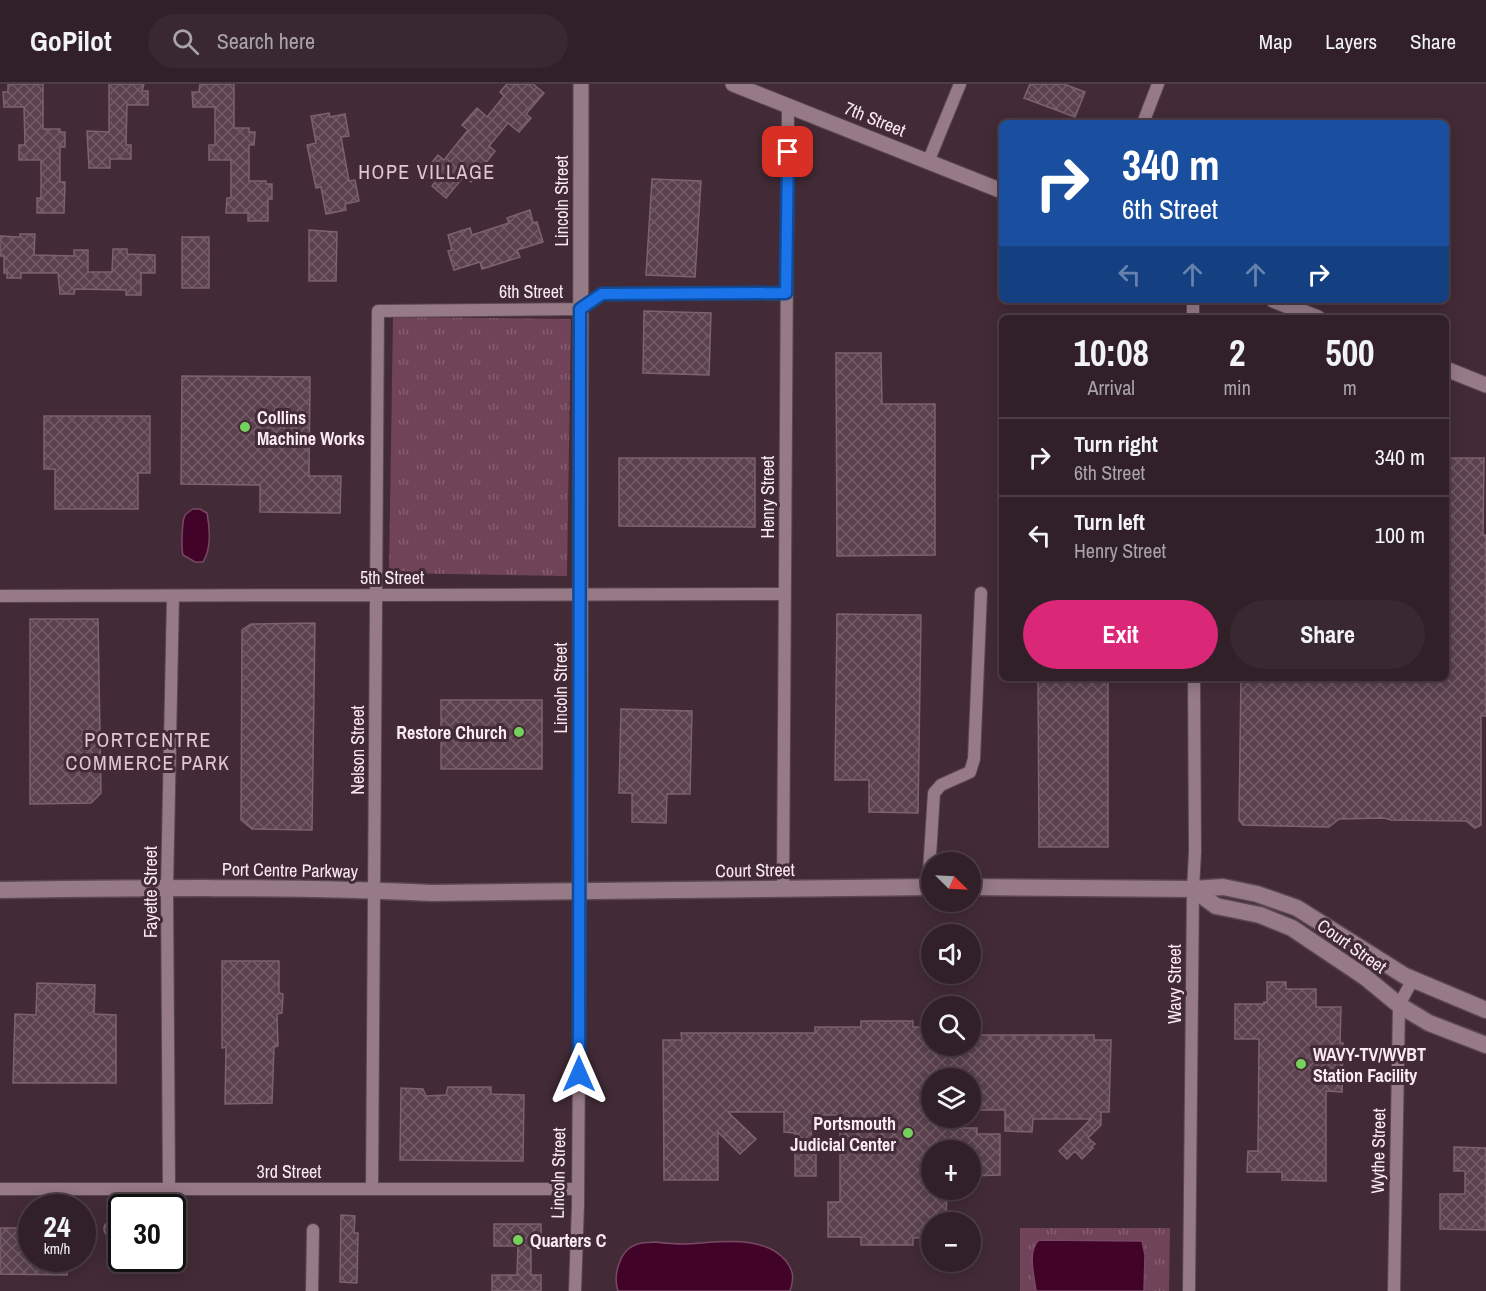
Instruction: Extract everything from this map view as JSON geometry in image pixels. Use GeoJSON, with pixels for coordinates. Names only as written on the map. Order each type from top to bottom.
{"type":"FeatureCollection","features":[{"type":"Feature","properties":{"kind":"main road","name":"Court Street"},"geometry":{"type":"LineString","coordinates":[[580,891],[921,887]]}},
{"type":"Feature","properties":{"kind":"main road","name":"Court Street"},"geometry":{"type":"LineString","coordinates":[[981,888],[1193,889],[1223,887],[1257,894],[1297,908],[1413,979],[1486,1010]]}},
{"type":"Feature","properties":{"kind":"main road","name":"Port Centre Parkway"},"geometry":{"type":"LineString","coordinates":[[0,890],[167,888],[374,890],[430,893],[580,891]]}},
{"type":"Feature","properties":{"kind":"main road","name":"Court Street"},"geometry":{"type":"LineString","coordinates":[[1193,889],[1216,906],[1260,915],[1292,928],[1365,977],[1399,1005],[1429,1023],[1486,1045]]}},
{"type":"Feature","properties":{"kind":"street","name":"Lincoln Street"},"geometry":{"type":"LineString","coordinates":[[575,1291],[580,891],[581,84]]}},
{"type":"Feature","properties":{"kind":"street","name":"7th Street"},"geometry":{"type":"LineString","coordinates":[[733,84],[999,190]]}},
{"type":"Feature","properties":{"kind":"street"},"geometry":{"type":"LineString","coordinates":[[928,162],[960,84]]}},
{"type":"Feature","properties":{"kind":"street"},"geometry":{"type":"LineString","coordinates":[[1144,120],[1158,84]]}},
{"type":"Feature","properties":{"kind":"street","name":"Henry Street"},"geometry":{"type":"LineString","coordinates":[[783,889],[788,105]]}},
{"type":"Feature","properties":{"kind":"street","name":"6th Street"},"geometry":{"type":"LineString","coordinates":[[378,311],[580,309],[602,294],[786,293]]}},
{"type":"Feature","properties":{"kind":"street"},"geometry":{"type":"LineString","coordinates":[[1280,303],[1310,315]]}},
{"type":"Feature","properties":{"kind":"street","name":"Nelson Street"},"geometry":{"type":"LineString","coordinates":[[372,1189],[378,311]]}},
{"type":"Feature","properties":{"kind":"street"},"geometry":{"type":"LineString","coordinates":[[1449,370],[1486,385]]}},
{"type":"Feature","properties":{"kind":"street"},"geometry":{"type":"LineString","coordinates":[[931,852],[934,793],[941,785],[970,772],[974,759],[981,593]]}},
{"type":"Feature","properties":{"kind":"street","name":"5th Street"},"geometry":{"type":"LineString","coordinates":[[0,596],[785,594]]}},
{"type":"Feature","properties":{"kind":"street","name":"Fayette Street"},"geometry":{"type":"LineString","coordinates":[[169,1189],[167,888],[173,596]]}},
{"type":"Feature","properties":{"kind":"street","name":"Wavy Street"},"geometry":{"type":"LineString","coordinates":[[1189,1291],[1195,852],[1194,681]]}},
{"type":"Feature","properties":{"kind":"street","name":"Wythe Street"},"geometry":{"type":"LineString","coordinates":[[1394,1291],[1399,1005],[1413,979]]}},
{"type":"Feature","properties":{"kind":"street","name":"3rd Street"},"geometry":{"type":"LineString","coordinates":[[0,1189],[578,1189]]}},
{"type":"Feature","properties":{"kind":"street"},"geometry":{"type":"LineString","coordinates":[[312,1291],[313,1230]]}},
{"type":"Feature","properties":{"kind":"green space"},"geometry":{"type":"Polygon","coordinates":[[[393,317],[571,319],[567,576],[389,573],[393,317]]]}},
{"type":"Feature","properties":{"kind":"green space"},"geometry":{"type":"Polygon","coordinates":[[[1020,1228],[1170,1228],[1169,1291],[1144,1291],[1141,1241],[1039,1240],[1032,1258],[1036,1291],[1020,1291],[1020,1228]]]}},
{"type":"Feature","properties":{"kind":"shaded area"},"geometry":{"type":"Polygon","coordinates":[[[193,509],[200,509],[207,513],[209,545],[203,562],[195,562],[183,555],[184,518],[193,509]]]}},
{"type":"Feature","properties":{"kind":"shaded area"},"geometry":{"type":"Polygon","coordinates":[[[1039,1240],[1142,1241],[1145,1255],[1144,1291],[1036,1291],[1032,1257],[1039,1240]]]}},
{"type":"Feature","properties":{"kind":"shaded area"},"geometry":{"type":"Polygon","coordinates":[[[655,1242],[683,1244],[738,1242],[765,1246],[776,1252],[791,1268],[790,1291],[618,1291],[616,1278],[621,1258],[629,1248],[637,1244],[655,1242]]]}},
{"type":"Feature","properties":{"kind":"building"},"geometry":{"type":"Polygon","coordinates":[[[8,84],[43,84],[43,129],[60,129],[60,132],[65,132],[65,147],[60,147],[60,182],[65,182],[64,213],[37,213],[37,198],[41,198],[41,160],[19,160],[19,145],[25,145],[24,107],[4,107],[3,92],[8,92],[8,84]]]}},
{"type":"Feature","properties":{"kind":"building"},"geometry":{"type":"Polygon","coordinates":[[[109,84],[144,84],[142,91],[148,91],[148,105],[127,105],[126,145],[131,145],[131,159],[110,159],[110,168],[89,168],[87,131],[109,132],[109,84]]]}},
{"type":"Feature","properties":{"kind":"building"},"geometry":{"type":"Polygon","coordinates":[[[200,84],[234,84],[234,128],[249,128],[249,132],[255,132],[254,145],[249,145],[249,181],[266,181],[266,184],[272,184],[272,199],[268,199],[268,221],[248,221],[248,213],[226,213],[227,198],[231,198],[231,160],[209,160],[209,145],[215,145],[215,107],[193,107],[192,92],[199,92],[200,84]]]}},
{"type":"Feature","properties":{"kind":"building"},"geometry":{"type":"Polygon","coordinates":[[[507,84],[533,84],[544,93],[526,114],[531,118],[519,132],[508,123],[489,146],[495,151],[471,182],[464,176],[446,198],[432,186],[435,182],[423,173],[438,155],[444,160],[468,130],[462,125],[477,108],[487,117],[504,96],[500,92],[507,84]]]}},
{"type":"Feature","properties":{"kind":"building"},"geometry":{"type":"Polygon","coordinates":[[[1030,84],[1064,84],[1085,92],[1075,117],[1024,98],[1030,84]]]}},
{"type":"Feature","properties":{"kind":"building"},"geometry":{"type":"Polygon","coordinates":[[[329,113],[330,117],[345,114],[349,136],[341,137],[349,181],[355,180],[359,201],[345,204],[346,210],[326,214],[321,187],[316,188],[307,145],[316,143],[311,116],[329,113]]]}},
{"type":"Feature","properties":{"kind":"building"},"geometry":{"type":"Polygon","coordinates":[[[652,179],[701,181],[695,277],[646,275],[652,179]]]}},
{"type":"Feature","properties":{"kind":"building"},"geometry":{"type":"Polygon","coordinates":[[[530,210],[533,223],[537,222],[543,242],[517,250],[520,257],[482,269],[480,262],[454,270],[448,251],[452,250],[448,235],[470,228],[472,235],[509,223],[507,218],[530,210]]]}},
{"type":"Feature","properties":{"kind":"building"},"geometry":{"type":"Polygon","coordinates":[[[309,230],[337,232],[336,281],[309,281],[309,230]]]}},
{"type":"Feature","properties":{"kind":"building"},"geometry":{"type":"Polygon","coordinates":[[[20,234],[35,234],[34,255],[74,256],[74,250],[88,250],[88,272],[112,272],[113,249],[127,249],[127,254],[155,255],[155,273],[141,273],[141,295],[126,295],[126,290],[75,289],[74,294],[60,294],[58,273],[21,273],[21,278],[7,278],[7,273],[4,273],[4,256],[0,256],[0,236],[20,237],[20,234]]]}},
{"type":"Feature","properties":{"kind":"building"},"geometry":{"type":"Polygon","coordinates":[[[182,237],[209,237],[209,288],[182,288],[182,237]]]}},
{"type":"Feature","properties":{"kind":"building"},"geometry":{"type":"Polygon","coordinates":[[[644,311],[711,313],[709,375],[643,373],[644,311]]]}},
{"type":"Feature","properties":{"kind":"building"},"geometry":{"type":"Polygon","coordinates":[[[836,353],[881,353],[882,404],[935,404],[935,555],[837,556],[836,353]]]}},
{"type":"Feature","properties":{"kind":"building","name":"Collins Machine Works"},"geometry":{"type":"Polygon","coordinates":[[[182,376],[310,377],[309,476],[341,476],[340,513],[260,512],[260,485],[181,484],[182,376]]]}},
{"type":"Feature","properties":{"kind":"building"},"geometry":{"type":"Polygon","coordinates":[[[44,416],[150,416],[150,473],[138,473],[138,509],[55,509],[55,469],[44,469],[44,416]]]}},
{"type":"Feature","properties":{"kind":"building"},"geometry":{"type":"Polygon","coordinates":[[[619,458],[755,458],[755,527],[619,526],[619,458]]]}},
{"type":"Feature","properties":{"kind":"building"},"geometry":{"type":"Polygon","coordinates":[[[1449,458],[1484,458],[1486,716],[1481,716],[1481,825],[1475,828],[1466,821],[1384,818],[1339,819],[1329,827],[1243,825],[1239,820],[1241,681],[1449,681],[1449,458]]]}},
{"type":"Feature","properties":{"kind":"building"},"geometry":{"type":"Polygon","coordinates":[[[837,614],[921,615],[918,813],[869,812],[869,780],[835,780],[837,614]]]}},
{"type":"Feature","properties":{"kind":"building"},"geometry":{"type":"Polygon","coordinates":[[[30,619],[98,619],[101,793],[91,803],[30,804],[30,619]]]}},
{"type":"Feature","properties":{"kind":"building"},"geometry":{"type":"Polygon","coordinates":[[[315,623],[312,830],[252,829],[241,820],[242,630],[251,624],[315,623]]]}},
{"type":"Feature","properties":{"kind":"building"},"geometry":{"type":"Polygon","coordinates":[[[1038,681],[1108,681],[1108,847],[1039,847],[1038,681]]]}},
{"type":"Feature","properties":{"kind":"building"},"geometry":{"type":"Polygon","coordinates":[[[441,700],[542,700],[542,769],[441,769],[441,700]]]}},
{"type":"Feature","properties":{"kind":"building"},"geometry":{"type":"Polygon","coordinates":[[[621,709],[692,711],[690,794],[667,794],[666,823],[632,822],[632,793],[619,793],[621,709]]]}},
{"type":"Feature","properties":{"kind":"building"},"geometry":{"type":"Polygon","coordinates":[[[222,961],[279,961],[279,993],[283,994],[282,1013],[277,1014],[278,1046],[274,1047],[272,1103],[225,1104],[226,1047],[222,1048],[222,961]]]}},
{"type":"Feature","properties":{"kind":"building","name":"WAVY-TV/WVBT Station Facility"},"geometry":{"type":"Polygon","coordinates":[[[1267,982],[1286,982],[1286,989],[1316,989],[1316,1007],[1341,1007],[1342,1092],[1326,1091],[1326,1181],[1282,1180],[1282,1172],[1247,1172],[1248,1151],[1258,1151],[1259,1039],[1235,1039],[1235,1004],[1264,1004],[1267,1002],[1267,982]]]}},
{"type":"Feature","properties":{"kind":"building"},"geometry":{"type":"Polygon","coordinates":[[[37,983],[95,985],[94,1014],[116,1015],[116,1083],[13,1083],[15,1014],[36,1015],[37,983]]]}},
{"type":"Feature","properties":{"kind":"building","name":"Portsmouth Judicial Center"},"geometry":{"type":"Polygon","coordinates":[[[861,1021],[913,1021],[913,1027],[921,1027],[921,1056],[981,1056],[981,1035],[1094,1035],[1094,1040],[1111,1040],[1109,1112],[1101,1112],[1101,1125],[1088,1138],[1095,1144],[1091,1147],[1093,1148],[1082,1159],[1075,1151],[1067,1159],[1059,1151],[1091,1119],[1033,1119],[1032,1132],[1005,1131],[1005,1110],[981,1110],[981,1068],[921,1068],[921,1128],[977,1128],[977,1134],[1000,1134],[1000,1175],[981,1176],[981,1140],[921,1140],[921,1200],[947,1200],[946,1212],[921,1212],[921,1238],[913,1238],[913,1245],[861,1245],[861,1237],[828,1237],[828,1202],[840,1202],[840,1115],[812,1115],[811,1153],[816,1153],[816,1176],[795,1176],[795,1133],[784,1132],[784,1112],[728,1112],[756,1139],[740,1154],[718,1132],[718,1180],[664,1180],[663,1040],[682,1040],[681,1033],[815,1033],[815,1027],[861,1027],[861,1021]]]}},
{"type":"Feature","properties":{"kind":"building"},"geometry":{"type":"Polygon","coordinates":[[[448,1087],[491,1087],[491,1094],[524,1095],[523,1161],[400,1160],[401,1088],[423,1089],[426,1096],[446,1095],[448,1087]]]}},
{"type":"Feature","properties":{"kind":"building"},"geometry":{"type":"Polygon","coordinates":[[[1454,1147],[1486,1148],[1486,1230],[1440,1229],[1440,1194],[1465,1194],[1465,1171],[1454,1171],[1454,1147]]]}},
{"type":"Feature","properties":{"kind":"building"},"geometry":{"type":"Polygon","coordinates":[[[341,1215],[355,1216],[354,1233],[358,1233],[357,1283],[340,1282],[341,1215]]]}},
{"type":"Feature","properties":{"kind":"building"},"geometry":{"type":"Polygon","coordinates":[[[108,1222],[108,1236],[104,1229],[108,1222]]]}},
{"type":"Feature","properties":{"kind":"building"},"geometry":{"type":"Polygon","coordinates":[[[494,1224],[541,1224],[541,1247],[531,1247],[531,1275],[541,1275],[541,1291],[492,1291],[492,1275],[517,1275],[518,1246],[494,1246],[494,1224]]]}},
{"type":"Feature","properties":{"kind":"building"},"geometry":{"type":"Polygon","coordinates":[[[0,1228],[18,1228],[18,1272],[67,1272],[67,1275],[0,1274],[0,1228]]]}},
{"type":"Feature","properties":{"kind":"place","name":"Collins Machine Works"},"geometry":{"type":"Point","coordinates":[245,427]}},
{"type":"Feature","properties":{"kind":"place","name":"Restore Church"},"geometry":{"type":"Point","coordinates":[519,732]}},
{"type":"Feature","properties":{"kind":"place","name":"WAVY-TV/WVBT Station Facility"},"geometry":{"type":"Point","coordinates":[1301,1064]}},
{"type":"Feature","properties":{"kind":"place","name":"Portsmouth Judicial Center"},"geometry":{"type":"Point","coordinates":[908,1133]}},
{"type":"Feature","properties":{"kind":"place","name":"Quarters C"},"geometry":{"type":"Point","coordinates":[518,1240]}},
{"type":"Feature","properties":{"kind":"district","name":"HOPE VILLAGE"},"geometry":{"type":"Point","coordinates":[427,171]}},
{"type":"Feature","properties":{"kind":"district","name":"PORTCENTRE COMMERCE PARK"},"geometry":{"type":"Point","coordinates":[148,750]}},
{"type":"Feature","properties":{"kind":"route"},"geometry":{"type":"LineString","coordinates":[[579,1074],[580,309],[602,294],[786,293],[788,152]]}}]}
